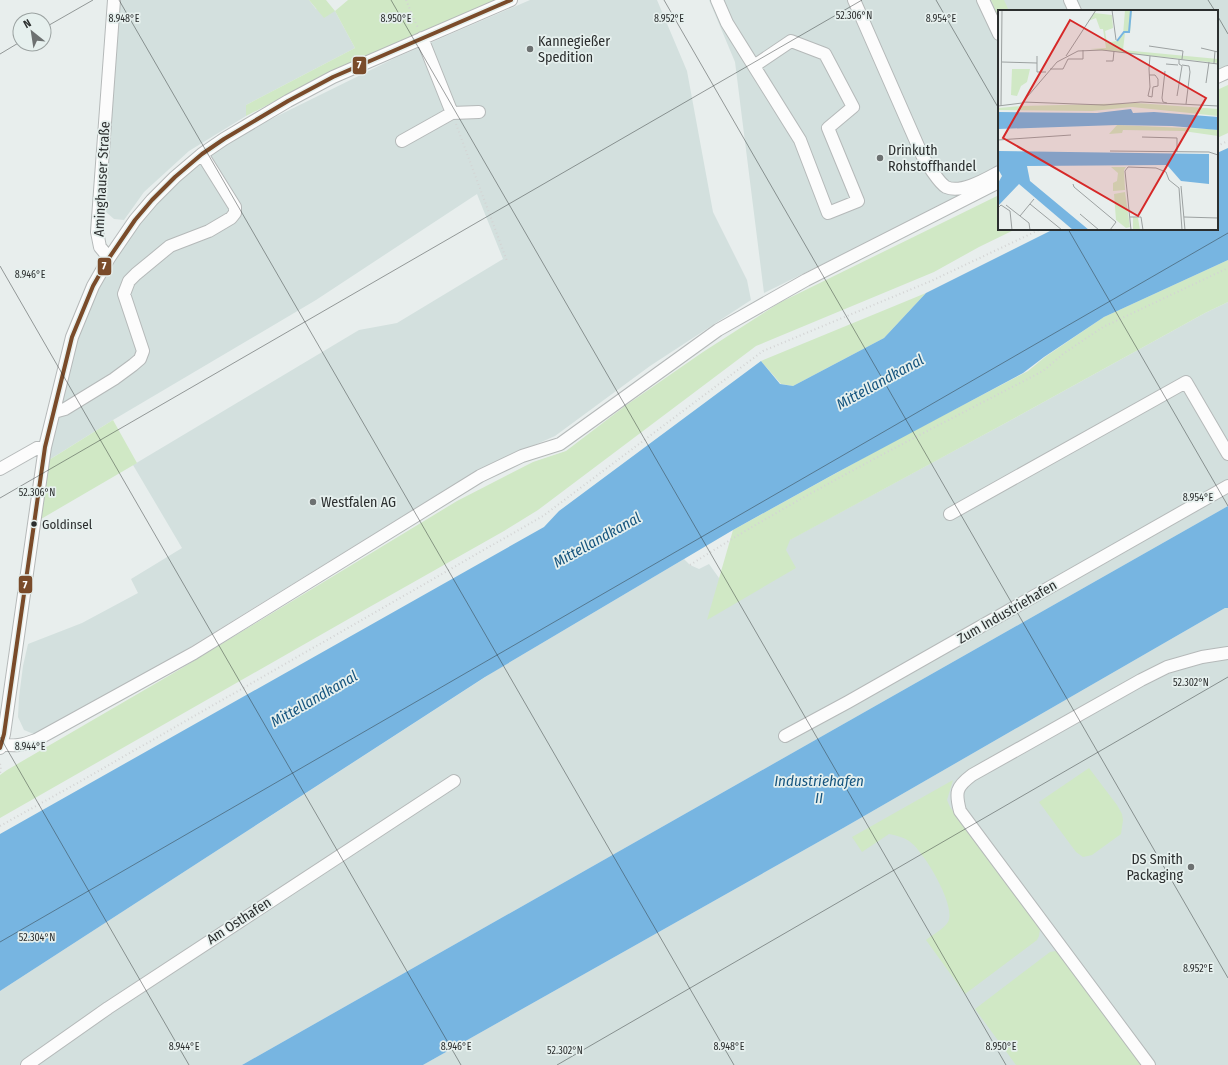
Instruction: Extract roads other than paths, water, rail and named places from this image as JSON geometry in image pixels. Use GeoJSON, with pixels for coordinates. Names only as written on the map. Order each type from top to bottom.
{"type":"FeatureCollection","features":[{"type":"Feature","properties":{"kind":"street","name":"Aminghauser Straße"},"geometry":{"type":"LineString","coordinates":[[109,258],[100,247],[97,232],[114,0]]}},
{"type":"Feature","properties":{"kind":"street"},"geometry":{"type":"LineString","coordinates":[[511,0],[333,77],[294,97],[224,139],[202,154],[175,177],[152,200],[135,220],[109,258],[93,286],[72,337],[45,447],[4,734],[1,746],[21,746],[36,740],[194,653],[480,476],[522,456],[560,444],[718,330],[806,280],[998,183]]}},
{"type":"Feature","properties":{"kind":"street"},"geometry":{"type":"LineString","coordinates":[[717,0],[728,23],[754,66],[800,140],[828,212],[858,201],[828,128],[854,107],[825,54],[790,41],[754,66]]}},
{"type":"Feature","properties":{"kind":"street"},"geometry":{"type":"LineString","coordinates":[[854,0],[922,155],[929,167],[945,186],[955,189],[977,183],[998,172]]}},
{"type":"Feature","properties":{"kind":"street"},"geometry":{"type":"LineString","coordinates":[[983,0],[998,32]]}},
{"type":"Feature","properties":{"kind":"street"},"geometry":{"type":"LineString","coordinates":[[1070,0],[1075,10]]}},
{"type":"Feature","properties":{"kind":"street"},"geometry":{"type":"LineString","coordinates":[[422,38],[452,113]]}},
{"type":"Feature","properties":{"kind":"street"},"geometry":{"type":"LineString","coordinates":[[1218,77],[1228,72]]}},
{"type":"Feature","properties":{"kind":"street"},"geometry":{"type":"LineString","coordinates":[[402,141],[452,113],[479,112]]}},
{"type":"Feature","properties":{"kind":"street"},"geometry":{"type":"LineString","coordinates":[[54,412],[65,409],[114,379],[133,366],[140,359],[143,351],[124,294],[130,281],[136,274],[170,246],[209,231],[231,218],[235,213],[234,207],[202,154]]}},
{"type":"Feature","properties":{"kind":"street"},"geometry":{"type":"LineString","coordinates":[[950,514],[1186,382],[1228,454]]}},
{"type":"Feature","properties":{"kind":"street"},"geometry":{"type":"LineString","coordinates":[[0,469],[37,448],[45,447]]}},
{"type":"Feature","properties":{"kind":"street","name":"Zum Industriehafen"},"geometry":{"type":"LineString","coordinates":[[785,736],[848,702],[1228,486]]}},
{"type":"Feature","properties":{"kind":"street"},"geometry":{"type":"LineString","coordinates":[[1149,1065],[960,811],[957,798],[961,783],[972,775],[1141,680],[1167,667],[1202,657],[1228,653]]}},
{"type":"Feature","properties":{"kind":"street","name":"Am Osthafen"},"geometry":{"type":"LineString","coordinates":[[27,1065],[114,1003],[454,781]]}},
{"type":"Feature","properties":{"kind":"water","name":"Mittellandkanal"},"geometry":{"type":"Polygon","coordinates":[[[1228,148],[1228,260],[1104,317],[1044,357],[1023,373],[733,530],[485,677],[0,991],[0,834],[544,527],[559,511],[761,361],[780,384],[793,386],[884,338],[926,293],[1052,230],[1218,230],[1218,153],[1228,148]]]}},
{"type":"Feature","properties":{"kind":"water","name":"Industriehafen II"},"geometry":{"type":"Polygon","coordinates":[[[1228,506],[1228,608],[1225,608],[845,827],[423,1065],[242,1065],[1228,506]]]}},
{"type":"Feature","properties":{"kind":"place","name":"Kannegießer Spedition"},"geometry":{"type":"Point","coordinates":[530,49]}},
{"type":"Feature","properties":{"kind":"place","name":"Drinkuth Rohstoffhandel"},"geometry":{"type":"Point","coordinates":[880,158]}},
{"type":"Feature","properties":{"kind":"place","name":"Westfalen AG"},"geometry":{"type":"Point","coordinates":[313,502]}},
{"type":"Feature","properties":{"kind":"place","name":"Goldinsel"},"geometry":{"type":"Point","coordinates":[34,524]}},
{"type":"Feature","properties":{"kind":"place","name":"DS Smith Packaging"},"geometry":{"type":"Point","coordinates":[1191,867]}}]}
